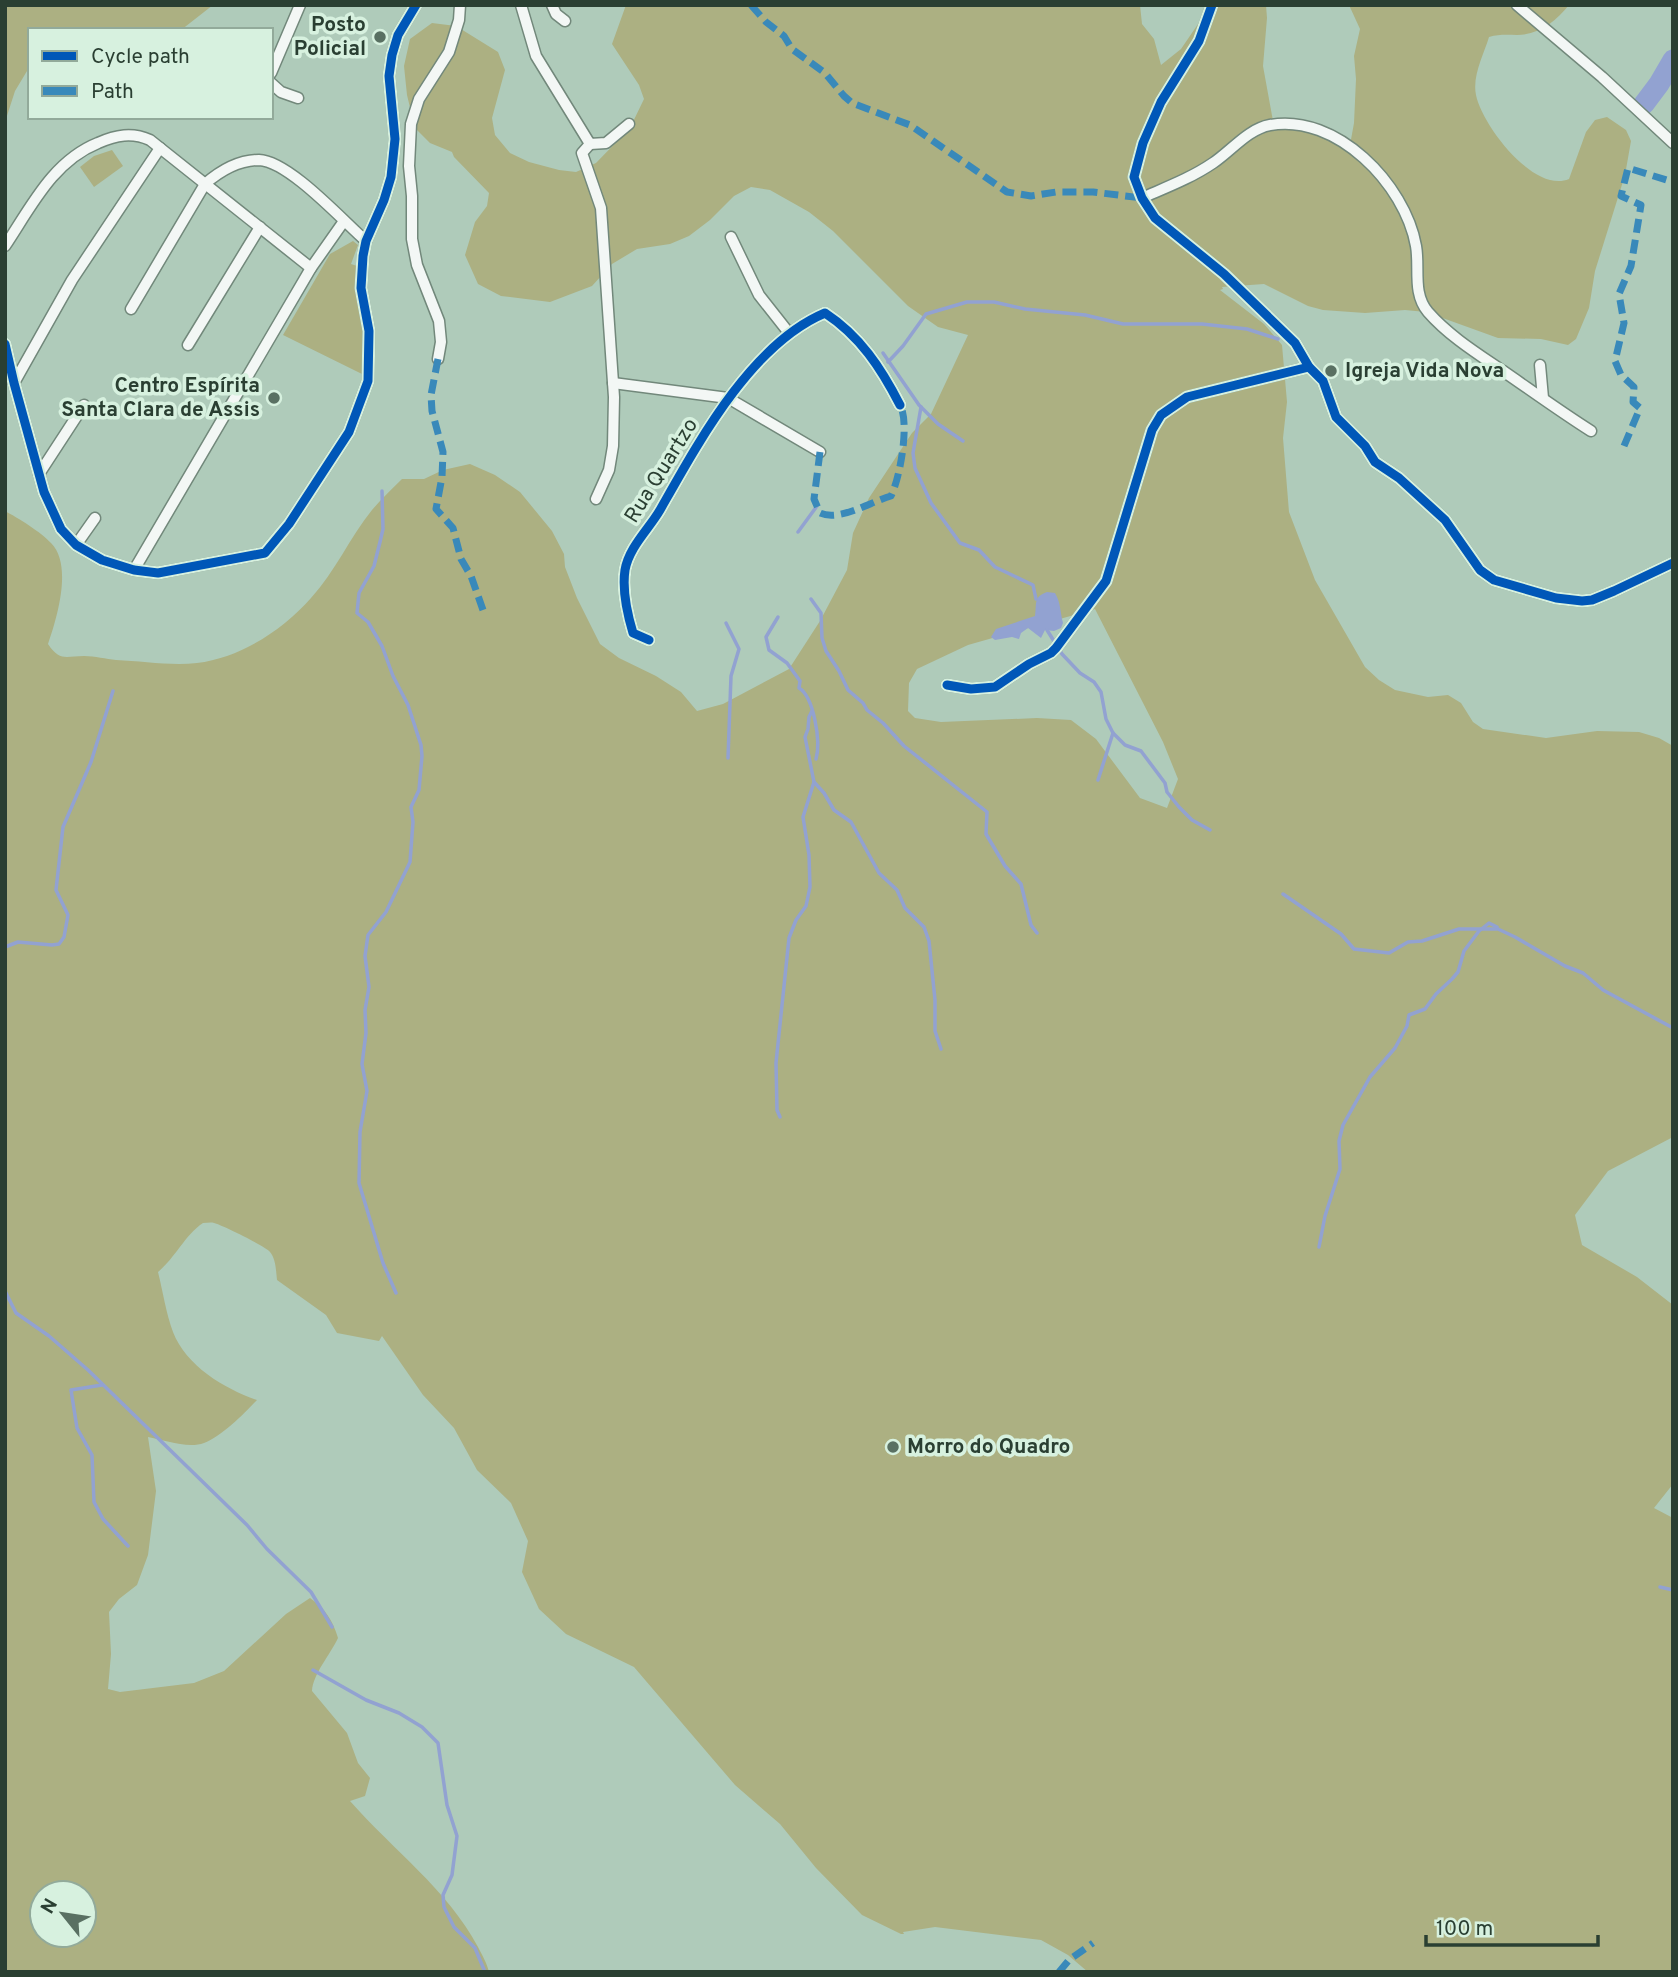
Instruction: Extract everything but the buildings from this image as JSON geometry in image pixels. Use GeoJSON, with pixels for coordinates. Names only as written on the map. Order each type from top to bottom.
{"type":"FeatureCollection","features":[{"type":"Feature","properties":{"kind":"street"},"geometry":{"type":"LineString","coordinates":[[273,68],[300,5]]}},
{"type":"Feature","properties":{"kind":"street"},"geometry":{"type":"LineString","coordinates":[[5,344],[47,500],[61,529],[76,545],[102,560],[134,570],[158,573],[265,553],[289,524],[349,432],[368,381],[369,331],[361,288],[366,241],[391,177],[395,139],[389,76],[392,55],[398,36],[416,5]]}},
{"type":"Feature","properties":{"kind":"street"},"geometry":{"type":"LineString","coordinates":[[438,359],[439,321],[417,265],[412,239],[409,166],[411,124],[419,99],[449,52],[459,20],[460,5]]}},
{"type":"Feature","properties":{"kind":"street"},"geometry":{"type":"LineString","coordinates":[[521,5],[536,56],[590,144]]}},
{"type":"Feature","properties":{"kind":"street"},"geometry":{"type":"LineString","coordinates":[[552,5],[556,14],[565,21]]}},
{"type":"Feature","properties":{"kind":"street"},"geometry":{"type":"LineString","coordinates":[[1212,5],[1199,41],[1161,102],[1143,143],[1134,177],[1142,198],[1155,218],[1224,274],[1294,343],[1309,367],[1324,381],[1336,417],[1365,446],[1375,461],[1399,478],[1445,520],[1480,570],[1494,580],[1556,598],[1582,601],[1614,591],[1673,563]]}},
{"type":"Feature","properties":{"kind":"street"},"geometry":{"type":"LineString","coordinates":[[1517,5],[1602,77],[1673,143]]}},
{"type":"Feature","properties":{"kind":"street"},"geometry":{"type":"LineString","coordinates":[[273,85],[281,92],[298,98]]}},
{"type":"Feature","properties":{"kind":"street"},"geometry":{"type":"LineString","coordinates":[[596,499],[609,470],[613,446],[613,383],[601,208],[582,153],[590,144],[606,143],[629,124]]}},
{"type":"Feature","properties":{"kind":"street"},"geometry":{"type":"LineString","coordinates":[[1142,198],[1184,181],[1216,161],[1239,141],[1268,125],[1294,124],[1320,129],[1363,157],[1386,180],[1396,195],[1410,222],[1417,247],[1420,298],[1429,312],[1468,347],[1591,431]]}},
{"type":"Feature","properties":{"kind":"street"},"geometry":{"type":"LineString","coordinates":[[5,246],[47,183],[68,159],[106,139],[127,134],[150,140],[311,268]]}},
{"type":"Feature","properties":{"kind":"street"},"geometry":{"type":"LineString","coordinates":[[14,383],[72,280],[160,148]]}},
{"type":"Feature","properties":{"kind":"street"},"geometry":{"type":"LineString","coordinates":[[131,309],[205,184],[218,173],[239,164],[259,160],[283,169],[323,200],[366,241]]}},
{"type":"Feature","properties":{"kind":"street"},"geometry":{"type":"LineString","coordinates":[[134,570],[311,268],[344,221]]}},
{"type":"Feature","properties":{"kind":"street"},"geometry":{"type":"LineString","coordinates":[[188,345],[260,228]]}},
{"type":"Feature","properties":{"kind":"street"},"geometry":{"type":"LineString","coordinates":[[731,237],[759,295],[789,333]]}},
{"type":"Feature","properties":{"kind":"street","name":"Rua Quartzo"},"geometry":{"type":"LineString","coordinates":[[649,640],[633,633],[627,613],[625,569],[631,554],[727,398],[789,333],[807,320],[825,313],[865,348],[883,372],[900,405]]}},
{"type":"Feature","properties":{"kind":"street"},"geometry":{"type":"LineString","coordinates":[[1540,365],[1543,398]]}},
{"type":"Feature","properties":{"kind":"street"},"geometry":{"type":"LineString","coordinates":[[947,685],[971,689],[995,687],[1056,648],[1107,581],[1152,430],[1161,415],[1186,397],[1309,367]]}},
{"type":"Feature","properties":{"kind":"street"},"geometry":{"type":"LineString","coordinates":[[613,383],[727,398],[820,453]]}},
{"type":"Feature","properties":{"kind":"street"},"geometry":{"type":"LineString","coordinates":[[39,474],[84,405]]}},
{"type":"Feature","properties":{"kind":"street"},"geometry":{"type":"LineString","coordinates":[[76,545],[95,518]]}},
{"type":"Feature","properties":{"kind":"green space"},"geometry":{"type":"Polygon","coordinates":[[[5,5],[213,5],[184,28],[28,28],[28,69],[15,91],[5,122],[5,5]]]}},
{"type":"Feature","properties":{"kind":"green space"},"geometry":{"type":"Polygon","coordinates":[[[626,5],[1140,5],[1142,24],[1154,39],[1161,65],[1181,49],[1211,5],[1266,5],[1263,66],[1273,121],[1350,145],[1356,79],[1354,56],[1360,29],[1349,5],[1569,5],[1553,22],[1533,33],[1489,37],[1475,88],[1480,108],[1499,139],[1526,167],[1555,181],[1569,179],[1586,132],[1595,120],[1607,117],[1626,130],[1631,141],[1625,175],[1595,271],[1589,308],[1576,339],[1568,345],[1541,339],[1498,338],[1426,312],[1405,310],[1365,313],[1323,310],[1308,306],[1264,284],[1222,287],[1220,290],[1264,324],[1282,345],[1287,402],[1283,438],[1289,512],[1315,580],[1365,667],[1395,690],[1428,697],[1448,695],[1461,703],[1473,722],[1483,729],[1546,738],[1597,731],[1639,732],[1673,746],[1673,1137],[1608,1171],[1575,1215],[1582,1245],[1637,1277],[1673,1305],[1673,1484],[1654,1508],[1673,1518],[1673,1972],[1088,1972],[1068,1955],[1041,1940],[935,1927],[901,1934],[862,1915],[816,1868],[780,1824],[735,1785],[634,1667],[566,1634],[539,1609],[522,1572],[528,1541],[511,1503],[477,1470],[454,1428],[423,1395],[382,1336],[379,1341],[337,1333],[326,1315],[277,1280],[273,1258],[267,1249],[218,1224],[203,1223],[158,1272],[168,1317],[179,1344],[197,1366],[232,1390],[257,1400],[225,1430],[204,1443],[183,1445],[148,1437],[156,1491],[148,1555],[137,1585],[119,1599],[109,1612],[111,1654],[108,1689],[120,1692],[194,1683],[224,1671],[286,1614],[310,1598],[328,1615],[338,1638],[319,1671],[312,1691],[347,1733],[358,1763],[370,1778],[365,1796],[350,1801],[451,1907],[478,1947],[489,1972],[5,1972],[5,511],[41,534],[58,553],[61,564],[61,592],[48,644],[56,653],[64,657],[88,656],[167,664],[197,663],[245,649],[260,641],[300,610],[320,588],[364,520],[402,479],[424,479],[443,470],[470,464],[495,475],[520,492],[552,531],[564,554],[565,567],[577,598],[600,644],[619,658],[681,692],[697,711],[723,704],[789,669],[820,621],[847,570],[853,533],[869,498],[912,433],[931,414],[968,335],[938,327],[908,306],[833,231],[809,212],[770,190],[751,187],[734,196],[689,236],[670,244],[637,249],[612,264],[592,286],[550,302],[501,296],[478,284],[465,255],[475,222],[487,206],[489,193],[452,152],[430,143],[415,128],[407,95],[404,66],[410,39],[432,23],[456,26],[498,52],[505,70],[492,118],[495,135],[510,153],[529,162],[559,170],[576,172],[596,163],[630,128],[644,99],[639,85],[612,44],[626,5]],[[1095,609],[968,645],[917,669],[909,683],[908,711],[915,718],[941,722],[1037,718],[1071,720],[1096,739],[1140,798],[1167,808],[1178,779],[1163,742],[1095,609]]]}},
{"type":"Feature","properties":{"kind":"green space"},"geometry":{"type":"Polygon","coordinates":[[[112,150],[123,166],[94,187],[80,167],[94,156],[112,150]]]}},
{"type":"Feature","properties":{"kind":"green space"},"geometry":{"type":"Polygon","coordinates":[[[353,241],[358,245],[351,264],[357,266],[356,292],[364,326],[362,374],[283,335],[330,254],[353,241]]]}},
{"type":"Feature","properties":{"kind":"water"},"geometry":{"type":"Polygon","coordinates":[[[1047,592],[1055,593],[1057,597],[1063,623],[1061,628],[1054,631],[1045,630],[1041,638],[1028,628],[1021,633],[1019,639],[1012,637],[995,640],[991,637],[996,629],[1035,616],[1038,598],[1047,592]]]}},
{"type":"Feature","properties":{"kind":"waterway"},"geometry":{"type":"LineString","coordinates":[[1644,104],[1673,60]]}},
{"type":"Feature","properties":{"kind":"waterway"},"geometry":{"type":"LineString","coordinates":[[888,362],[926,314],[967,302],[994,302],[1025,309],[1085,315],[1123,324],[1202,324],[1247,329],[1278,339]]}},
{"type":"Feature","properties":{"kind":"waterway"},"geometry":{"type":"LineString","coordinates":[[883,353],[919,405],[938,424],[963,441]]}},
{"type":"Feature","properties":{"kind":"waterway"},"geometry":{"type":"LineString","coordinates":[[921,407],[913,453],[915,468],[931,503],[960,543],[979,550],[995,567],[1033,585],[1036,599]]}},
{"type":"Feature","properties":{"kind":"waterway"},"geometry":{"type":"LineString","coordinates":[[382,491],[383,529],[374,566],[359,593],[357,613],[368,622],[382,646],[408,705],[422,756],[419,790],[411,807],[413,822],[410,862],[386,912],[368,935],[365,956],[369,987],[362,1064],[367,1091],[360,1132],[359,1183],[383,1263],[396,1293]]}},
{"type":"Feature","properties":{"kind":"waterway"},"geometry":{"type":"LineString","coordinates":[[798,532],[817,506]]}},
{"type":"Feature","properties":{"kind":"waterway"},"geometry":{"type":"LineString","coordinates":[[811,599],[821,613],[822,638],[826,651],[848,690],[904,746],[987,812],[986,834],[1005,866],[1021,884],[1031,925],[1037,933]]}},
{"type":"Feature","properties":{"kind":"waterway"},"geometry":{"type":"LineString","coordinates":[[778,617],[766,637],[769,650],[787,663],[800,681],[799,688],[809,700],[817,731],[816,759]]}},
{"type":"Feature","properties":{"kind":"waterway"},"geometry":{"type":"LineString","coordinates":[[726,623],[739,649],[731,676],[728,758]]}},
{"type":"Feature","properties":{"kind":"waterway"},"geometry":{"type":"LineString","coordinates":[[1047,630],[1062,654],[1080,673],[1094,682],[1101,692],[1106,719],[1113,733],[1125,745],[1141,751],[1179,807],[1192,820],[1210,830]]}},
{"type":"Feature","properties":{"kind":"waterway"},"geometry":{"type":"LineString","coordinates":[[5,947],[18,942],[59,944],[64,937],[68,915],[56,890],[63,827],[91,762],[113,691]]}},
{"type":"Feature","properties":{"kind":"waterway"},"geometry":{"type":"LineString","coordinates":[[812,711],[805,737],[814,782],[834,810],[851,822],[879,873],[897,890],[905,908],[924,927],[929,941],[935,1031],[941,1049]]}},
{"type":"Feature","properties":{"kind":"waterway"},"geometry":{"type":"LineString","coordinates":[[1098,780],[1113,733]]}},
{"type":"Feature","properties":{"kind":"waterway"},"geometry":{"type":"LineString","coordinates":[[780,1117],[777,1110],[776,1063],[789,938],[796,920],[806,906],[810,887],[809,855],[803,817],[814,782]]}},
{"type":"Feature","properties":{"kind":"waterway"},"geometry":{"type":"LineString","coordinates":[[1283,894],[1341,934],[1354,949],[1389,953],[1408,942],[1422,941],[1459,929],[1498,929],[1583,973],[1603,990],[1673,1028]]}},
{"type":"Feature","properties":{"kind":"waterway"},"geometry":{"type":"LineString","coordinates":[[1319,1247],[1325,1216],[1340,1169],[1339,1141],[1343,1125],[1370,1077],[1395,1048],[1407,1026],[1409,1015],[1425,1009],[1458,972],[1464,951],[1479,931],[1489,923],[1497,927]]}},
{"type":"Feature","properties":{"kind":"waterway"},"geometry":{"type":"LineString","coordinates":[[5,1291],[16,1313],[49,1336],[88,1370],[247,1525],[267,1549],[311,1592],[332,1627]]}},
{"type":"Feature","properties":{"kind":"waterway"},"geometry":{"type":"LineString","coordinates":[[102,1385],[71,1390],[77,1428],[92,1455],[94,1502],[103,1519],[128,1546]]}},
{"type":"Feature","properties":{"kind":"waterway"},"geometry":{"type":"LineString","coordinates":[[1660,1587],[1673,1590]]}},
{"type":"Feature","properties":{"kind":"waterway"},"geometry":{"type":"LineString","coordinates":[[313,1670],[366,1700],[399,1713],[422,1727],[438,1743],[447,1805],[457,1836],[452,1875],[443,1895],[444,1907],[454,1927],[475,1948],[485,1972]]}},
{"type":"Feature","properties":{"kind":"marked path"},"geometry":{"type":"LineString","coordinates":[[751,5],[766,22],[784,36],[792,49],[825,73],[852,103],[910,125],[1007,192],[1031,196],[1056,192],[1093,192],[1142,198]]}},
{"type":"Feature","properties":{"kind":"marked path"},"geometry":{"type":"LineString","coordinates":[[1624,446],[1640,408],[1633,402],[1634,387],[1621,375],[1615,361],[1624,323],[1619,294],[1631,266],[1641,205],[1621,196],[1628,168],[1673,182]]}},
{"type":"Feature","properties":{"kind":"marked path"},"geometry":{"type":"LineString","coordinates":[[438,359],[431,395],[432,411],[443,452],[436,509],[453,528],[461,559],[471,576],[483,610]]}},
{"type":"Feature","properties":{"kind":"marked path"},"geometry":{"type":"LineString","coordinates":[[820,452],[814,499],[820,513],[845,513],[891,496],[903,450],[904,424],[900,405]]}},
{"type":"Feature","properties":{"kind":"marked path"},"geometry":{"type":"LineString","coordinates":[[1059,1972],[1069,1960],[1093,1943]]}},
{"type":"Feature","properties":{"kind":"cycle path"},"geometry":{"type":"LineString","coordinates":[[5,344],[44,492],[61,529],[76,545],[102,560],[134,570],[158,573],[265,553],[289,524],[349,432],[368,381],[369,331],[361,288],[363,256],[366,241],[391,177],[395,139],[389,76],[392,55],[398,35],[416,5]]}},
{"type":"Feature","properties":{"kind":"cycle path"},"geometry":{"type":"LineString","coordinates":[[1212,5],[1199,41],[1161,102],[1143,143],[1134,177],[1142,198],[1155,218],[1224,274],[1295,343],[1309,367],[1323,381],[1336,417],[1365,446],[1375,462],[1399,478],[1445,520],[1480,570],[1494,580],[1556,598],[1582,601],[1614,591],[1673,563]]}},
{"type":"Feature","properties":{"kind":"cycle path"},"geometry":{"type":"LineString","coordinates":[[649,640],[633,633],[624,585],[627,562],[709,426],[750,371],[773,347],[798,328],[825,313],[859,342],[885,378],[900,405]]}},
{"type":"Feature","properties":{"kind":"cycle path"},"geometry":{"type":"LineString","coordinates":[[947,685],[971,689],[995,687],[1056,648],[1106,581],[1152,430],[1161,415],[1187,397],[1309,367]]}},
{"type":"Feature","properties":{"kind":"place","name":"Posto Policial"},"geometry":{"type":"Point","coordinates":[380,37]}},
{"type":"Feature","properties":{"kind":"place","name":"Igreja Vida Nova"},"geometry":{"type":"Point","coordinates":[1331,371]}},
{"type":"Feature","properties":{"kind":"place","name":"Centro Espírita Santa Clara de Assis"},"geometry":{"type":"Point","coordinates":[274,398]}},
{"type":"Feature","properties":{"kind":"place","name":"Morro do Quadro"},"geometry":{"type":"Point","coordinates":[893,1447]}}]}
